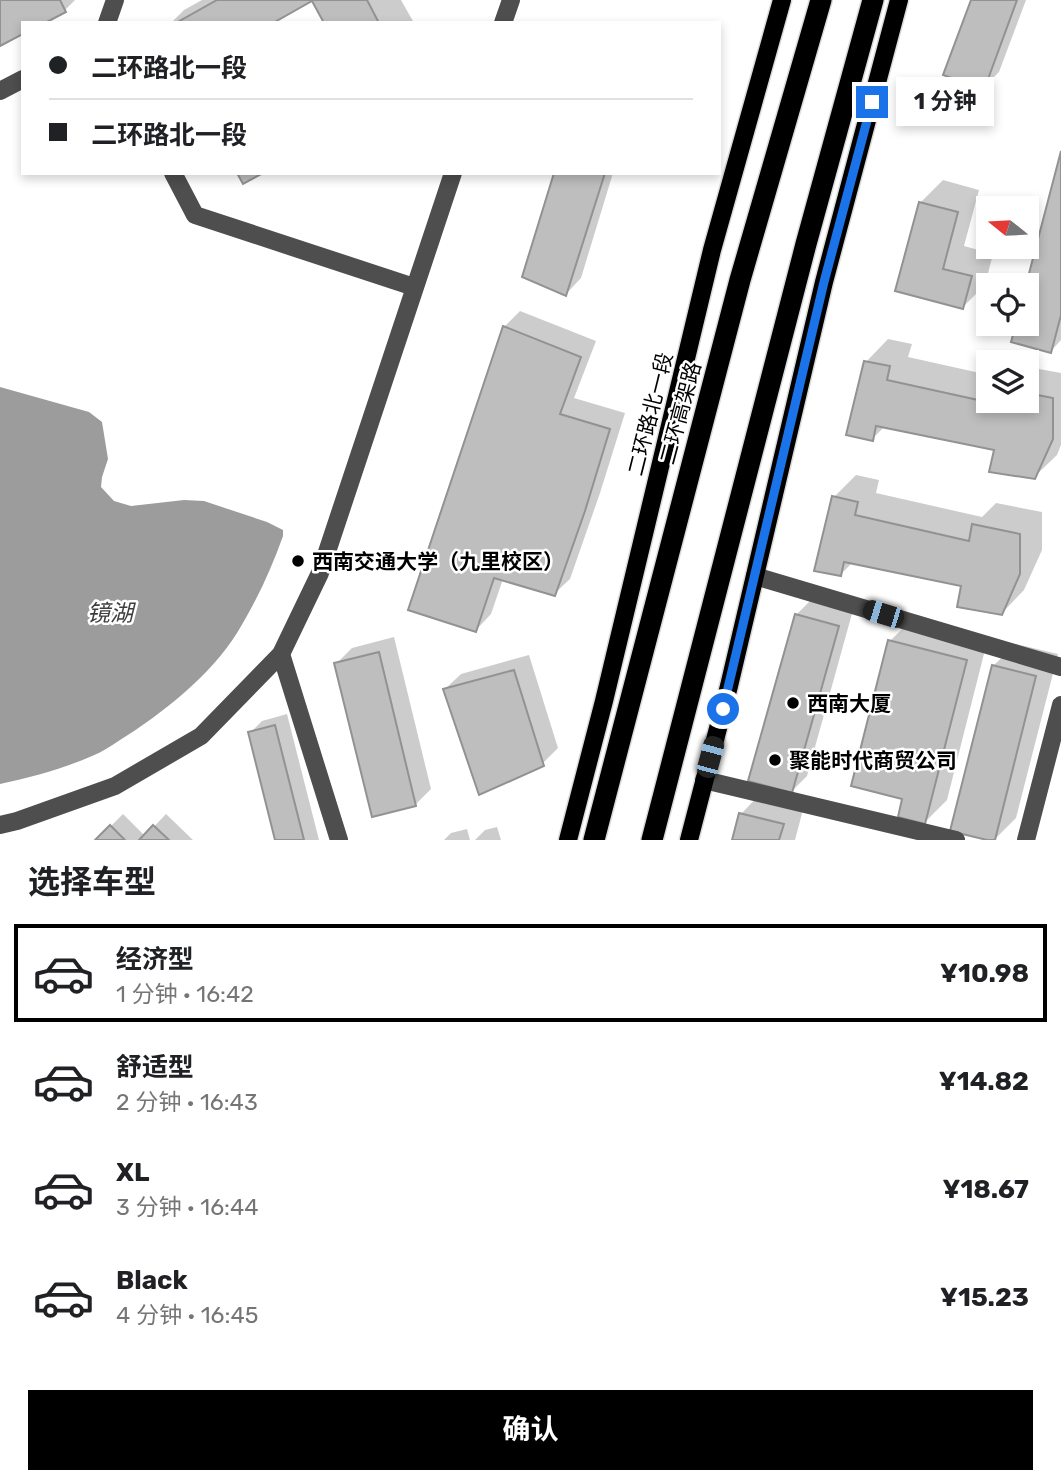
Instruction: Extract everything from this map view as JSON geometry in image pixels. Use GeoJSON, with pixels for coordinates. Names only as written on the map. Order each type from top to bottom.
{"type":"FeatureCollection","features":[{"type":"Feature","properties":{"kind":"highway","name":"二环高架路"},"geometry":{"type":"LineString","coordinates":[[594,840],[740,279],[821,0]]}},
{"type":"Feature","properties":{"kind":"highway"},"geometry":{"type":"LineString","coordinates":[[652,840],[806,244],[873,0]]}},
{"type":"Feature","properties":{"kind":"main road","name":"二环路北一段"},"geometry":{"type":"LineString","coordinates":[[568,840],[712,250],[782,0]]}},
{"type":"Feature","properties":{"kind":"main road"},"geometry":{"type":"LineString","coordinates":[[689,840],[729,686],[824,282],[899,0]]}},
{"type":"Feature","properties":{"kind":"street"},"geometry":{"type":"LineString","coordinates":[[108,21],[115,0]]}},
{"type":"Feature","properties":{"kind":"street"},"geometry":{"type":"LineString","coordinates":[[504,21],[511,0]]}},
{"type":"Feature","properties":{"kind":"street"},"geometry":{"type":"LineString","coordinates":[[0,91],[21,80]]}},
{"type":"Feature","properties":{"kind":"street"},"geometry":{"type":"LineString","coordinates":[[174,175],[195,215],[414,287]]}},
{"type":"Feature","properties":{"kind":"street"},"geometry":{"type":"LineString","coordinates":[[0,825],[115,786],[201,736],[281,654],[320,572],[452,175]]}},
{"type":"Feature","properties":{"kind":"street"},"geometry":{"type":"LineString","coordinates":[[755,576],[1061,667]]}},
{"type":"Feature","properties":{"kind":"street"},"geometry":{"type":"LineString","coordinates":[[281,654],[339,840]]}},
{"type":"Feature","properties":{"kind":"street"},"geometry":{"type":"LineString","coordinates":[[1026,840],[1061,705]]}},
{"type":"Feature","properties":{"kind":"street"},"geometry":{"type":"LineString","coordinates":[[704,780],[956,840]]}},
{"type":"Feature","properties":{"kind":"water","name":"镜湖"},"geometry":{"type":"Polygon","coordinates":[[[0,387],[89,412],[102,422],[108,459],[101,487],[114,501],[131,506],[184,500],[204,501],[267,522],[283,530],[283,536],[251,610],[226,649],[200,678],[152,718],[99,753],[58,769],[0,784],[0,387]]]}},
{"type":"Feature","properties":{"kind":"building"},"geometry":{"type":"Polygon","coordinates":[[[0,0],[60,0],[66,12],[49,21],[21,21],[21,35],[0,46],[0,0]]]}},
{"type":"Feature","properties":{"kind":"building"},"geometry":{"type":"Polygon","coordinates":[[[217,0],[367,0],[378,21],[323,21],[312,1],[277,21],[180,21],[217,0]]]}},
{"type":"Feature","properties":{"kind":"building"},"geometry":{"type":"Polygon","coordinates":[[[971,0],[1017,0],[984,90],[943,75],[971,0]]]}},
{"type":"Feature","properties":{"kind":"building"},"geometry":{"type":"Polygon","coordinates":[[[1061,151],[1061,315],[1051,353],[1011,342],[1013,336],[1039,336],[1039,273],[1029,273],[1033,259],[1040,259],[1040,231],[1061,151]]]}},
{"type":"Feature","properties":{"kind":"building"},"geometry":{"type":"Polygon","coordinates":[[[238,175],[259,175],[243,184],[238,175]]]}},
{"type":"Feature","properties":{"kind":"building"},"geometry":{"type":"Polygon","coordinates":[[[553,175],[604,175],[566,296],[522,277],[553,175]]]}},
{"type":"Feature","properties":{"kind":"building"},"geometry":{"type":"Polygon","coordinates":[[[919,202],[958,212],[943,269],[972,276],[963,309],[895,291],[919,202]]]}},
{"type":"Feature","properties":{"kind":"building"},"geometry":{"type":"Polygon","coordinates":[[[503,326],[581,357],[560,414],[610,429],[555,596],[494,578],[476,632],[408,610],[503,326]]]}},
{"type":"Feature","properties":{"kind":"building"},"geometry":{"type":"Polygon","coordinates":[[[864,361],[890,366],[887,380],[976,400],[976,413],[1039,413],[1039,395],[1053,398],[1053,439],[1035,479],[989,472],[994,450],[876,426],[873,441],[846,435],[864,361]]]}},
{"type":"Feature","properties":{"kind":"building"},"geometry":{"type":"Polygon","coordinates":[[[832,496],[858,502],[855,515],[969,541],[972,524],[1020,534],[1020,574],[1002,615],[957,607],[961,586],[844,562],[841,576],[814,571],[832,496]]]}},
{"type":"Feature","properties":{"kind":"building","name":"西南大厦"},"geometry":{"type":"Polygon","coordinates":[[[795,614],[839,626],[792,793],[748,781],[795,614]]]}},
{"type":"Feature","properties":{"kind":"building"},"geometry":{"type":"Polygon","coordinates":[[[888,640],[967,660],[925,824],[898,817],[902,799],[851,786],[888,640]]]}},
{"type":"Feature","properties":{"kind":"building"},"geometry":{"type":"Polygon","coordinates":[[[379,652],[416,806],[372,817],[334,663],[379,652]]]}},
{"type":"Feature","properties":{"kind":"building"},"geometry":{"type":"Polygon","coordinates":[[[992,665],[1036,676],[995,840],[987,840],[950,831],[992,665]]]}},
{"type":"Feature","properties":{"kind":"building"},"geometry":{"type":"Polygon","coordinates":[[[514,670],[544,766],[479,795],[443,689],[514,670]]]}},
{"type":"Feature","properties":{"kind":"building"},"geometry":{"type":"Polygon","coordinates":[[[275,725],[304,840],[275,840],[248,732],[275,725]]]}},
{"type":"Feature","properties":{"kind":"building"},"geometry":{"type":"Polygon","coordinates":[[[739,813],[784,824],[779,840],[732,840],[739,813]]]}},
{"type":"Feature","properties":{"kind":"building"},"geometry":{"type":"Polygon","coordinates":[[[110,825],[125,840],[95,840],[110,825]]]}},
{"type":"Feature","properties":{"kind":"building"},"geometry":{"type":"Polygon","coordinates":[[[153,825],[169,840],[139,840],[153,825]]]}},
{"type":"Feature","properties":{"kind":"place","name":"西南交通大学（九里校区）"},"geometry":{"type":"Point","coordinates":[298,561]}},
{"type":"Feature","properties":{"kind":"place","name":"西南大厦"},"geometry":{"type":"Point","coordinates":[793,703]}},
{"type":"Feature","properties":{"kind":"place","name":"聚能时代商贸公司"},"geometry":{"type":"Point","coordinates":[775,760]}},
{"type":"Feature","properties":{"kind":"route"},"geometry":{"type":"LineString","coordinates":[[723,709],[824,282],[872,102]]}}]}
